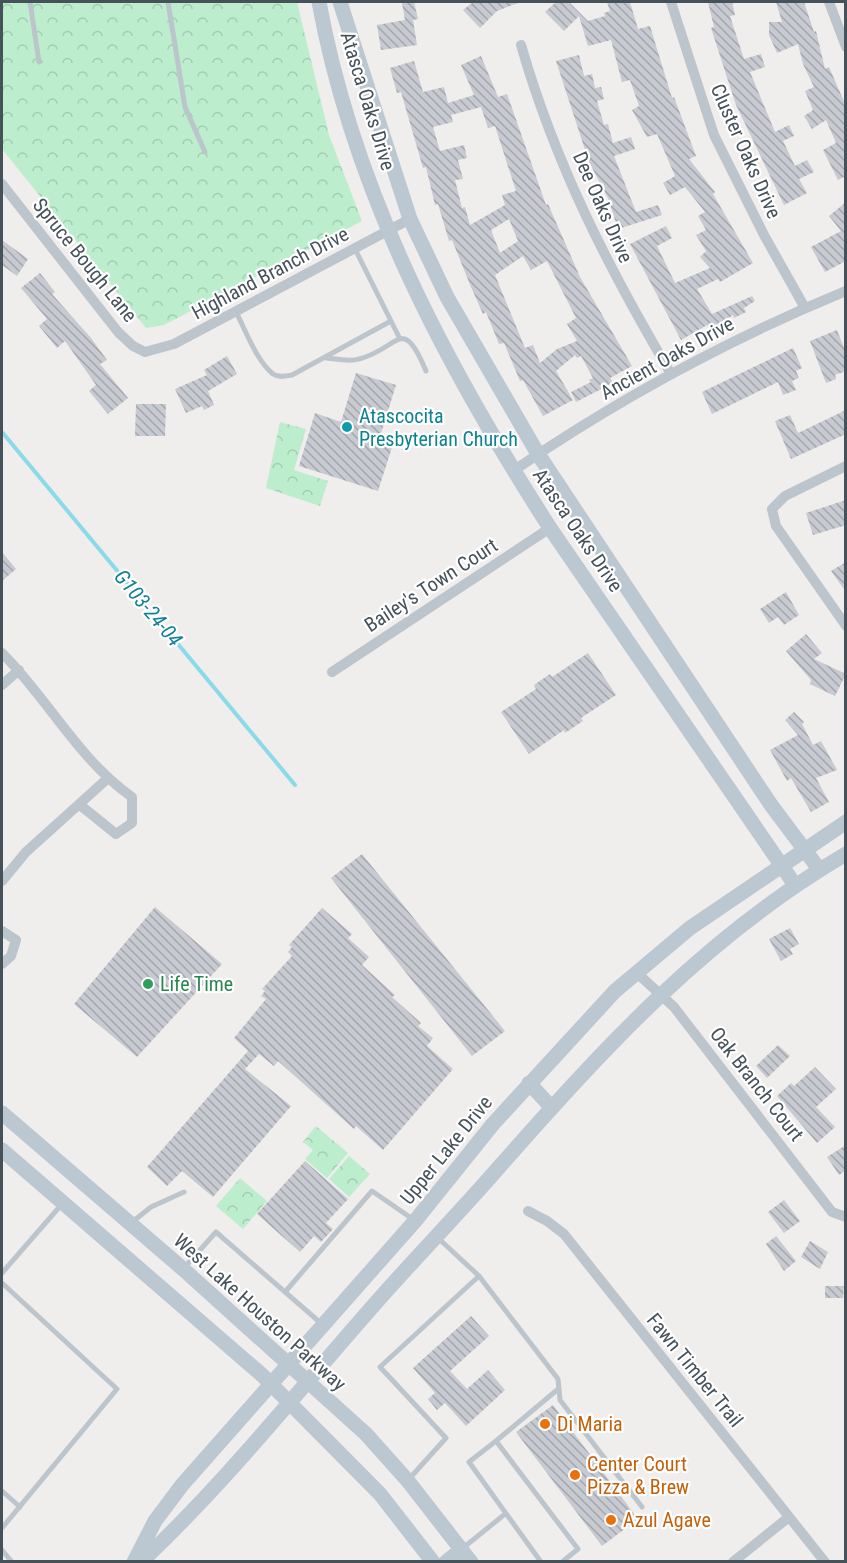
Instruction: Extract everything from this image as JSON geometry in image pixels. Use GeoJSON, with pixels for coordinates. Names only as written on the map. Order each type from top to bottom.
{"type":"FeatureCollection","features":[{"type":"Feature","properties":{"kind":"street","name":"Atasca Oaks Drive"},"geometry":{"type":"LineString","coordinates":[[319,2],[350,128],[390,231],[439,341],[513,471],[550,528],[795,885]]}},
{"type":"Feature","properties":{"kind":"street","name":"Atasca Oaks Drive"},"geometry":{"type":"LineString","coordinates":[[340,2],[410,219],[447,297],[538,454],[771,805],[819,869]]}},
{"type":"Feature","properties":{"kind":"street","name":"Cluster Oaks Drive"},"geometry":{"type":"LineString","coordinates":[[671,2],[714,135],[764,235],[805,308]]}},
{"type":"Feature","properties":{"kind":"street"},"geometry":{"type":"LineString","coordinates":[[829,2],[846,48]]}},
{"type":"Feature","properties":{"kind":"street","name":"Dee Oaks Drive"},"geometry":{"type":"LineString","coordinates":[[521,45],[537,101],[582,213],[625,296],[671,374]]}},
{"type":"Feature","properties":{"kind":"street","name":"Spruce Bough Lane"},"geometry":{"type":"LineString","coordinates":[[2,184],[118,332],[133,346],[145,352]]}},
{"type":"Feature","properties":{"kind":"street","name":"Highland Branch Drive"},"geometry":{"type":"LineString","coordinates":[[145,352],[174,344],[410,219]]}},
{"type":"Feature","properties":{"kind":"street","name":"Ancient Oaks Drive"},"geometry":{"type":"LineString","coordinates":[[513,471],[671,374],[736,339],[846,291]]}},
{"type":"Feature","properties":{"kind":"street"},"geometry":{"type":"LineString","coordinates":[[846,466],[784,496],[772,509],[776,526],[846,626]]}},
{"type":"Feature","properties":{"kind":"street","name":"Bailey's Town Court"},"geometry":{"type":"LineString","coordinates":[[332,672],[550,528]]}},
{"type":"Feature","properties":{"kind":"street"},"geometry":{"type":"LineString","coordinates":[[2,653],[19,670],[107,779],[132,797],[132,823],[116,834],[80,805]]}},
{"type":"Feature","properties":{"kind":"street"},"geometry":{"type":"LineString","coordinates":[[2,685],[19,670]]}},
{"type":"Feature","properties":{"kind":"street"},"geometry":{"type":"LineString","coordinates":[[668,700],[691,686]]}},
{"type":"Feature","properties":{"kind":"street"},"geometry":{"type":"LineString","coordinates":[[2,881],[26,852],[107,779]]}},
{"type":"Feature","properties":{"kind":"street","name":"Upper Lake Drive"},"geometry":{"type":"LineString","coordinates":[[134,1562],[155,1521],[182,1485],[415,1221],[529,1083],[615,991],[690,928],[804,848],[846,822]]}},
{"type":"Feature","properties":{"kind":"street"},"geometry":{"type":"LineString","coordinates":[[141,1562],[290,1402],[638,1014],[661,996],[722,938],[795,885],[846,854]]}},
{"type":"Feature","properties":{"kind":"street"},"geometry":{"type":"LineString","coordinates":[[2,931],[15,940],[11,956],[2,964]]}},
{"type":"Feature","properties":{"kind":"street","name":"Oak Branch Court"},"geometry":{"type":"LineString","coordinates":[[637,973],[674,1007],[832,1212],[846,1217]]}},
{"type":"Feature","properties":{"kind":"street"},"geometry":{"type":"LineString","coordinates":[[529,1083],[552,1108]]}},
{"type":"Feature","properties":{"kind":"street","name":"West Lake Houston Parkway"},"geometry":{"type":"LineString","coordinates":[[2,1113],[183,1269],[366,1434],[408,1481],[467,1556]]}},
{"type":"Feature","properties":{"kind":"street"},"geometry":{"type":"LineString","coordinates":[[2,1150],[290,1402],[380,1494],[433,1562]]}},
{"type":"Feature","properties":{"kind":"street","name":"Fawn Timber Trail"},"geometry":{"type":"LineString","coordinates":[[528,1211],[547,1221],[564,1234],[825,1562]]}},
{"type":"Feature","properties":{"kind":"street"},"geometry":{"type":"LineString","coordinates":[[415,1221],[436,1237]]}},
{"type":"Feature","properties":{"kind":"street"},"geometry":{"type":"LineString","coordinates":[[112,1245],[130,1224]]}},
{"type":"Feature","properties":{"kind":"street"},"geometry":{"type":"LineString","coordinates":[[733,1562],[789,1517]]}},
{"type":"Feature","properties":{"kind":"street"},"geometry":{"type":"LineString","coordinates":[[446,1562],[467,1556]]}},
{"type":"Feature","properties":{"kind":"lane"},"geometry":{"type":"LineString","coordinates":[[30,2],[39,62]]}},
{"type":"Feature","properties":{"kind":"lane"},"geometry":{"type":"LineString","coordinates":[[168,2],[185,107],[205,152]]}},
{"type":"Feature","properties":{"kind":"lane"},"geometry":{"type":"LineString","coordinates":[[355,249],[400,339]]}},
{"type":"Feature","properties":{"kind":"lane"},"geometry":{"type":"LineString","coordinates":[[236,312],[256,350],[274,374],[292,375],[391,321]]}},
{"type":"Feature","properties":{"kind":"lane"},"geometry":{"type":"LineString","coordinates":[[324,358],[358,360],[400,339],[411,340],[426,371]]}},
{"type":"Feature","properties":{"kind":"lane"},"geometry":{"type":"LineString","coordinates":[[285,1292],[372,1191],[415,1221]]}},
{"type":"Feature","properties":{"kind":"lane"},"geometry":{"type":"LineString","coordinates":[[130,1224],[151,1207],[184,1192]]}},
{"type":"Feature","properties":{"kind":"lane"},"geometry":{"type":"LineString","coordinates":[[2,1273],[63,1202]]}},
{"type":"Feature","properties":{"kind":"lane"},"geometry":{"type":"LineString","coordinates":[[183,1269],[216,1233],[324,1326]]}},
{"type":"Feature","properties":{"kind":"lane"},"geometry":{"type":"LineString","coordinates":[[436,1237],[479,1276],[558,1379],[557,1390],[560,1400],[642,1506]]}},
{"type":"Feature","properties":{"kind":"lane"},"geometry":{"type":"LineString","coordinates":[[408,1481],[446,1438],[380,1366],[479,1276]]}},
{"type":"Feature","properties":{"kind":"lane"},"geometry":{"type":"LineString","coordinates":[[2,1283],[117,1389],[2,1528]]}},
{"type":"Feature","properties":{"kind":"lane"},"geometry":{"type":"LineString","coordinates":[[541,1562],[469,1462],[557,1390]]}},
{"type":"Feature","properties":{"kind":"lane"},"geometry":{"type":"LineString","coordinates":[[496,1441],[578,1549],[562,1562]]}},
{"type":"Feature","properties":{"kind":"lane"},"geometry":{"type":"LineString","coordinates":[[2,1491],[20,1507]]}},
{"type":"Feature","properties":{"kind":"lane"},"geometry":{"type":"LineString","coordinates":[[467,1556],[505,1514]]}},
{"type":"Feature","properties":{"kind":"lane"},"geometry":{"type":"LineString","coordinates":[[2,1550],[12,1562]]}},
{"type":"Feature","properties":{"kind":"green space"},"geometry":{"type":"Polygon","coordinates":[[[2,2],[297,2],[329,135],[362,221],[164,325],[146,328],[2,149],[2,2]]]}},
{"type":"Feature","properties":{"kind":"green space"},"geometry":{"type":"Polygon","coordinates":[[[280,422],[306,429],[294,470],[328,481],[320,506],[266,488],[280,422]]]}},
{"type":"Feature","properties":{"kind":"green space"},"geometry":{"type":"Polygon","coordinates":[[[316,1126],[348,1153],[327,1178],[305,1159],[313,1150],[303,1142],[316,1126]]]}},
{"type":"Feature","properties":{"kind":"green space"},"geometry":{"type":"Polygon","coordinates":[[[349,1156],[370,1174],[349,1197],[329,1179],[349,1156]]]}},
{"type":"Feature","properties":{"kind":"green space"},"geometry":{"type":"Polygon","coordinates":[[[240,1178],[267,1201],[243,1229],[216,1206],[240,1178]]]}},
{"type":"Feature","properties":{"kind":"building"},"geometry":{"type":"Polygon","coordinates":[[[414,2],[418,19],[413,20],[417,45],[381,50],[377,25],[405,20],[402,3],[414,2]]]}},
{"type":"Feature","properties":{"kind":"building"},"geometry":{"type":"Polygon","coordinates":[[[473,2],[520,2],[497,11],[480,28],[463,10],[473,2]]]}},
{"type":"Feature","properties":{"kind":"building"},"geometry":{"type":"Polygon","coordinates":[[[556,2],[569,2],[588,21],[605,16],[604,13],[610,11],[607,2],[630,2],[638,29],[650,26],[672,98],[674,97],[696,156],[689,159],[715,192],[713,194],[753,263],[720,282],[718,279],[697,289],[712,314],[752,296],[755,301],[744,308],[746,312],[734,318],[733,315],[711,330],[707,325],[681,340],[630,244],[666,226],[672,238],[657,246],[675,283],[710,268],[700,257],[706,251],[696,235],[706,230],[698,216],[705,212],[685,187],[670,195],[663,183],[675,176],[657,134],[647,137],[632,110],[639,106],[630,80],[622,82],[611,40],[588,46],[579,16],[564,31],[545,12],[556,2]]]}},
{"type":"Feature","properties":{"kind":"building"},"geometry":{"type":"Polygon","coordinates":[[[708,2],[732,2],[735,15],[730,16],[744,59],[761,54],[765,67],[750,72],[775,132],[789,125],[794,136],[783,141],[795,166],[807,160],[814,172],[799,179],[807,193],[784,205],[736,105],[711,28],[714,27],[708,2]]]}},
{"type":"Feature","properties":{"kind":"building"},"geometry":{"type":"Polygon","coordinates":[[[776,2],[804,2],[814,32],[816,31],[825,69],[829,67],[846,106],[846,176],[838,180],[823,150],[836,143],[826,120],[812,129],[804,116],[813,110],[805,91],[814,87],[803,64],[798,44],[777,53],[769,35],[769,22],[782,22],[776,2]]]}},
{"type":"Feature","properties":{"kind":"building"},"geometry":{"type":"Polygon","coordinates":[[[579,55],[584,76],[592,74],[595,88],[601,87],[604,99],[597,101],[604,125],[608,124],[613,143],[631,137],[635,149],[614,156],[636,212],[658,205],[662,215],[618,229],[608,198],[589,162],[556,61],[579,55]]]}},
{"type":"Feature","properties":{"kind":"building"},"geometry":{"type":"Polygon","coordinates":[[[481,56],[498,97],[507,94],[546,205],[548,204],[580,277],[632,366],[610,378],[613,383],[576,402],[571,392],[591,382],[589,380],[593,378],[581,356],[577,358],[575,355],[556,371],[573,400],[543,416],[523,380],[520,381],[504,343],[499,344],[486,312],[483,314],[452,240],[449,241],[438,204],[435,205],[426,167],[423,168],[401,92],[397,93],[390,68],[414,61],[423,92],[444,87],[448,103],[474,95],[461,65],[481,56]],[[481,107],[451,115],[453,122],[433,127],[440,151],[464,145],[467,158],[458,160],[463,179],[455,180],[462,208],[465,207],[470,225],[505,205],[502,195],[516,191],[495,126],[488,128],[481,107]],[[509,219],[491,230],[500,253],[518,241],[509,219]],[[523,256],[495,275],[525,348],[533,345],[540,363],[557,349],[577,341],[567,324],[576,318],[547,261],[531,270],[523,256]]]}},
{"type":"Feature","properties":{"kind":"building"},"geometry":{"type":"Polygon","coordinates":[[[846,202],[846,261],[825,272],[811,247],[841,231],[829,216],[846,202]]]}},
{"type":"Feature","properties":{"kind":"building"},"geometry":{"type":"Polygon","coordinates":[[[2,240],[28,259],[17,276],[2,265],[2,240]]]}},
{"type":"Feature","properties":{"kind":"building"},"geometry":{"type":"Polygon","coordinates":[[[40,273],[55,292],[52,294],[107,360],[100,364],[128,398],[108,414],[89,391],[96,385],[65,341],[57,348],[39,326],[47,319],[21,288],[40,273]]]}},
{"type":"Feature","properties":{"kind":"building"},"geometry":{"type":"Polygon","coordinates":[[[837,330],[846,353],[846,371],[835,375],[836,379],[826,383],[810,341],[837,330]]]}},
{"type":"Feature","properties":{"kind":"building"},"geometry":{"type":"Polygon","coordinates":[[[793,348],[802,368],[796,371],[799,378],[792,381],[796,390],[783,395],[778,382],[712,414],[702,392],[793,348]]]}},
{"type":"Feature","properties":{"kind":"building"},"geometry":{"type":"Polygon","coordinates":[[[227,356],[237,374],[208,391],[214,405],[204,410],[202,406],[186,413],[175,389],[207,375],[204,370],[227,356]]]}},
{"type":"Feature","properties":{"kind":"building","name":"Atascocita Presbyterian Church"},"geometry":{"type":"Polygon","coordinates":[[[356,373],[396,385],[381,433],[395,438],[378,491],[299,466],[315,413],[341,422],[356,373]]]}},
{"type":"Feature","properties":{"kind":"building"},"geometry":{"type":"Polygon","coordinates":[[[136,404],[166,404],[165,436],[135,436],[136,404]]]}},
{"type":"Feature","properties":{"kind":"building"},"geometry":{"type":"Polygon","coordinates":[[[846,410],[846,434],[791,459],[775,421],[790,415],[798,433],[846,410]]]}},
{"type":"Feature","properties":{"kind":"building"},"geometry":{"type":"Polygon","coordinates":[[[846,500],[846,525],[813,535],[806,513],[846,500]]]}},
{"type":"Feature","properties":{"kind":"building"},"geometry":{"type":"Polygon","coordinates":[[[2,552],[16,569],[2,581],[2,552]]]}},
{"type":"Feature","properties":{"kind":"building"},"geometry":{"type":"Polygon","coordinates":[[[846,562],[846,592],[831,571],[846,562]]]}},
{"type":"Feature","properties":{"kind":"building"},"geometry":{"type":"Polygon","coordinates":[[[786,592],[799,615],[784,625],[778,617],[769,623],[760,609],[786,592]]]}},
{"type":"Feature","properties":{"kind":"building"},"geometry":{"type":"Polygon","coordinates":[[[806,634],[822,653],[814,659],[846,674],[835,696],[810,684],[811,680],[786,651],[806,634]]]}},
{"type":"Feature","properties":{"kind":"building"},"geometry":{"type":"Polygon","coordinates":[[[588,653],[616,695],[581,718],[583,721],[565,733],[564,730],[529,754],[501,712],[536,689],[534,685],[550,674],[552,677],[588,653]]]}},
{"type":"Feature","properties":{"kind":"building"},"geometry":{"type":"Polygon","coordinates":[[[794,712],[804,722],[802,724],[813,745],[821,741],[837,770],[816,778],[829,802],[811,812],[791,778],[787,781],[770,750],[798,735],[785,720],[794,712]]]}},
{"type":"Feature","properties":{"kind":"building"},"geometry":{"type":"Polygon","coordinates":[[[362,854],[505,1031],[472,1056],[331,878],[362,854]]]}},
{"type":"Feature","properties":{"kind":"building","name":"Life Time"},"geometry":{"type":"Polygon","coordinates":[[[155,907],[222,964],[137,1057],[74,1004],[155,907]]]}},
{"type":"Feature","properties":{"kind":"building"},"geometry":{"type":"Polygon","coordinates":[[[322,908],[352,934],[348,938],[369,957],[362,965],[421,1023],[418,1026],[433,1038],[427,1046],[453,1069],[383,1150],[356,1126],[354,1129],[278,1061],[274,1066],[259,1054],[245,1069],[291,1106],[213,1197],[182,1171],[167,1186],[147,1167],[248,1051],[234,1038],[266,999],[261,996],[265,991],[262,989],[292,956],[288,952],[292,947],[289,945],[322,908]]]}},
{"type":"Feature","properties":{"kind":"building"},"geometry":{"type":"Polygon","coordinates":[[[790,928],[799,944],[790,949],[793,954],[781,961],[769,939],[790,928]]]}},
{"type":"Feature","properties":{"kind":"building"},"geometry":{"type":"Polygon","coordinates":[[[778,1045],[790,1056],[767,1078],[756,1066],[778,1045]]]}},
{"type":"Feature","properties":{"kind":"building"},"geometry":{"type":"Polygon","coordinates":[[[815,1067],[836,1089],[816,1107],[835,1127],[817,1143],[777,1096],[791,1083],[794,1086],[815,1067]]]}},
{"type":"Feature","properties":{"kind":"building"},"geometry":{"type":"Polygon","coordinates":[[[846,1145],[846,1170],[839,1175],[827,1157],[846,1145]]]}},
{"type":"Feature","properties":{"kind":"building"},"geometry":{"type":"Polygon","coordinates":[[[305,1161],[348,1199],[326,1223],[333,1229],[321,1242],[314,1236],[300,1252],[257,1214],[305,1161]]]}},
{"type":"Feature","properties":{"kind":"building"},"geometry":{"type":"Polygon","coordinates":[[[784,1200],[800,1221],[784,1233],[768,1212],[784,1200]]]}},
{"type":"Feature","properties":{"kind":"building"},"geometry":{"type":"Polygon","coordinates":[[[776,1236],[796,1261],[784,1271],[766,1244],[776,1236]]]}},
{"type":"Feature","properties":{"kind":"building"},"geometry":{"type":"Polygon","coordinates":[[[810,1241],[828,1252],[820,1269],[801,1257],[810,1241]]]}},
{"type":"Feature","properties":{"kind":"building"},"geometry":{"type":"Polygon","coordinates":[[[825,1286],[844,1286],[843,1298],[825,1298],[825,1286]]]}},
{"type":"Feature","properties":{"kind":"building"},"geometry":{"type":"Polygon","coordinates":[[[471,1316],[489,1336],[450,1371],[467,1389],[488,1370],[505,1390],[466,1426],[445,1403],[437,1410],[428,1399],[435,1393],[413,1368],[471,1316]]]}},
{"type":"Feature","properties":{"kind":"building"},"geometry":{"type":"Polygon","coordinates":[[[553,1405],[638,1519],[602,1546],[516,1432],[553,1405]]]}},
{"type":"Feature","properties":{"kind":"waterway","name":"G103-24-04"},"geometry":{"type":"LineString","coordinates":[[2,432],[295,785]]}},
{"type":"Feature","properties":{"kind":"place","name":"Atascocita Presbyterian Church"},"geometry":{"type":"Point","coordinates":[347,427]}},
{"type":"Feature","properties":{"kind":"place","name":"Life Time"},"geometry":{"type":"Point","coordinates":[148,984]}},
{"type":"Feature","properties":{"kind":"place","name":"Di Maria"},"geometry":{"type":"Point","coordinates":[545,1424]}},
{"type":"Feature","properties":{"kind":"place","name":"Center Court Pizza & Brew"},"geometry":{"type":"Point","coordinates":[575,1475]}},
{"type":"Feature","properties":{"kind":"place","name":"Azul Agave"},"geometry":{"type":"Point","coordinates":[611,1520]}}]}
